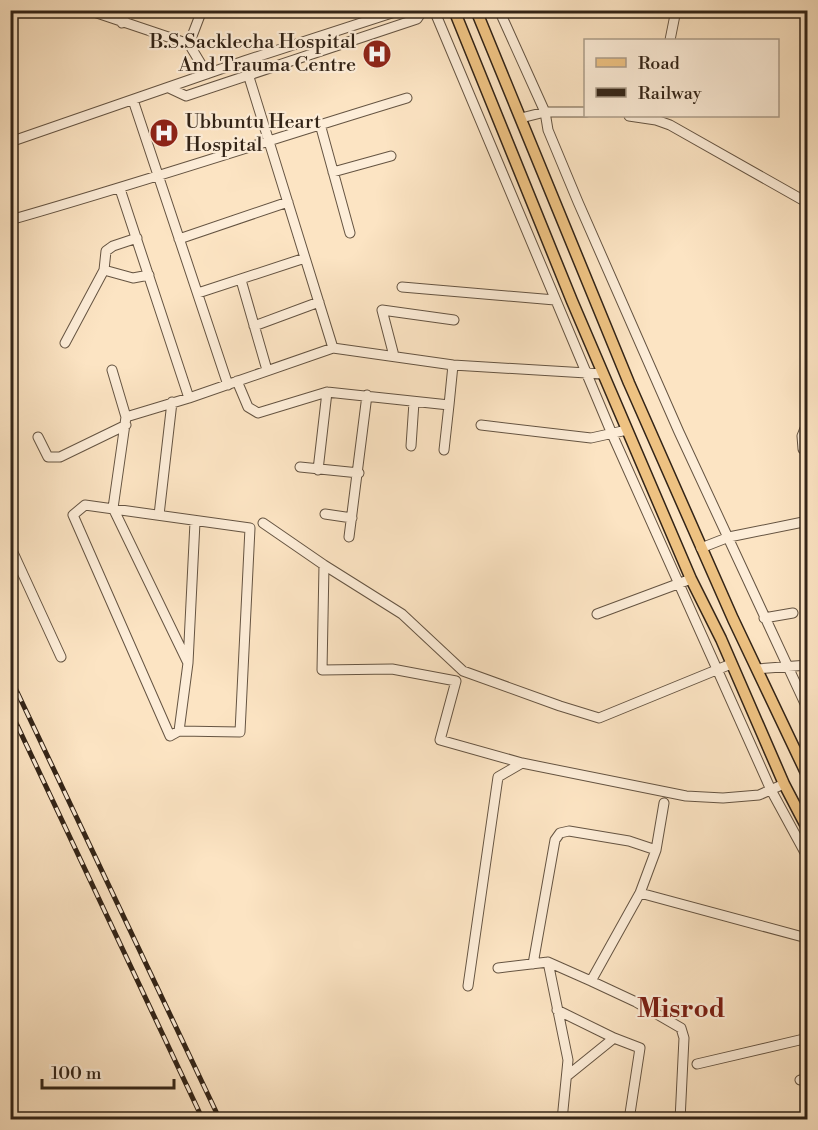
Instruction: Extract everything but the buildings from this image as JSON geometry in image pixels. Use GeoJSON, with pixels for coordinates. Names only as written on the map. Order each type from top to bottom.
{"type":"FeatureCollection","features":[{"type":"Feature","properties":{"kind":"main road"},"geometry":{"type":"LineString","coordinates":[[454,10],[499,125],[691,579],[721,639],[784,784],[807,830]]}},
{"type":"Feature","properties":{"kind":"main road"},"geometry":{"type":"LineString","coordinates":[[476,10],[572,250],[701,548],[807,777]]}},
{"type":"Feature","properties":{"kind":"street"},"geometry":{"type":"LineString","coordinates":[[88,10],[189,45],[207,74]]}},
{"type":"Feature","properties":{"kind":"street"},"geometry":{"type":"LineString","coordinates":[[122,23],[128,10]]}},
{"type":"Feature","properties":{"kind":"street"},"geometry":{"type":"LineString","coordinates":[[189,45],[202,10]]}},
{"type":"Feature","properties":{"kind":"street"},"geometry":{"type":"LineString","coordinates":[[10,142],[244,61],[401,10]]}},
{"type":"Feature","properties":{"kind":"street"},"geometry":{"type":"LineString","coordinates":[[169,88],[186,96],[417,19],[423,10]]}},
{"type":"Feature","properties":{"kind":"street"},"geometry":{"type":"LineString","coordinates":[[434,10],[612,434],[771,790],[807,858]]}},
{"type":"Feature","properties":{"kind":"street"},"geometry":{"type":"LineString","coordinates":[[500,10],[544,111],[548,130],[578,202],[679,432],[807,710]]}},
{"type":"Feature","properties":{"kind":"street"},"geometry":{"type":"LineString","coordinates":[[670,39],[676,10]]}},
{"type":"Feature","properties":{"kind":"street"},"geometry":{"type":"LineString","coordinates":[[244,61],[333,348]]}},
{"type":"Feature","properties":{"kind":"street"},"geometry":{"type":"LineString","coordinates":[[10,220],[120,189],[268,139],[407,98]]}},
{"type":"Feature","properties":{"kind":"street"},"geometry":{"type":"LineString","coordinates":[[134,100],[198,294],[233,383],[248,407],[258,413],[327,392],[449,405]]}},
{"type":"Feature","properties":{"kind":"street"},"geometry":{"type":"LineString","coordinates":[[521,118],[544,111],[584,112]]}},
{"type":"Feature","properties":{"kind":"street"},"geometry":{"type":"LineString","coordinates":[[656,118],[807,204]]}},
{"type":"Feature","properties":{"kind":"street"},"geometry":{"type":"LineString","coordinates":[[320,124],[350,233]]}},
{"type":"Feature","properties":{"kind":"street"},"geometry":{"type":"LineString","coordinates":[[333,172],[391,156]]}},
{"type":"Feature","properties":{"kind":"street"},"geometry":{"type":"LineString","coordinates":[[120,189],[189,398]]}},
{"type":"Feature","properties":{"kind":"street"},"geometry":{"type":"LineString","coordinates":[[179,239],[288,202]]}},
{"type":"Feature","properties":{"kind":"street"},"geometry":{"type":"LineString","coordinates":[[65,343],[104,270],[106,251],[113,246],[137,238]]}},
{"type":"Feature","properties":{"kind":"street"},"geometry":{"type":"LineString","coordinates":[[198,294],[305,258]]}},
{"type":"Feature","properties":{"kind":"street"},"geometry":{"type":"LineString","coordinates":[[104,270],[133,278],[148,275]]}},
{"type":"Feature","properties":{"kind":"street"},"geometry":{"type":"LineString","coordinates":[[240,280],[267,370]]}},
{"type":"Feature","properties":{"kind":"street"},"geometry":{"type":"LineString","coordinates":[[402,287],[555,300]]}},
{"type":"Feature","properties":{"kind":"street"},"geometry":{"type":"LineString","coordinates":[[254,326],[319,302]]}},
{"type":"Feature","properties":{"kind":"street"},"geometry":{"type":"LineString","coordinates":[[394,356],[382,310],[454,320]]}},
{"type":"Feature","properties":{"kind":"street"},"geometry":{"type":"LineString","coordinates":[[38,437],[48,457],[60,457],[126,421],[172,402],[333,348],[453,365],[603,374]]}},
{"type":"Feature","properties":{"kind":"street"},"geometry":{"type":"LineString","coordinates":[[444,450],[453,365]]}},
{"type":"Feature","properties":{"kind":"street"},"geometry":{"type":"LineString","coordinates":[[112,370],[126,421],[113,508],[188,663]]}},
{"type":"Feature","properties":{"kind":"street"},"geometry":{"type":"LineString","coordinates":[[318,470],[327,392]]}},
{"type":"Feature","properties":{"kind":"street"},"geometry":{"type":"LineString","coordinates":[[349,537],[368,395]]}},
{"type":"Feature","properties":{"kind":"street"},"geometry":{"type":"LineString","coordinates":[[159,515],[172,402]]}},
{"type":"Feature","properties":{"kind":"street"},"geometry":{"type":"LineString","coordinates":[[411,446],[414,402]]}},
{"type":"Feature","properties":{"kind":"street"},"geometry":{"type":"LineString","coordinates":[[807,421],[802,436],[803,449],[807,451]]}},
{"type":"Feature","properties":{"kind":"street"},"geometry":{"type":"LineString","coordinates":[[481,425],[591,438],[627,430]]}},
{"type":"Feature","properties":{"kind":"street"},"geometry":{"type":"LineString","coordinates":[[300,467],[359,473]]}},
{"type":"Feature","properties":{"kind":"street"},"geometry":{"type":"LineString","coordinates":[[86,505],[159,515],[195,522],[250,528],[240,732],[179,731],[170,736],[73,515],[86,505]]}},
{"type":"Feature","properties":{"kind":"street"},"geometry":{"type":"LineString","coordinates":[[325,514],[352,518]]}},
{"type":"Feature","properties":{"kind":"street"},"geometry":{"type":"LineString","coordinates":[[701,548],[729,537],[807,521]]}},
{"type":"Feature","properties":{"kind":"street"},"geometry":{"type":"LineString","coordinates":[[179,731],[188,663],[195,522]]}},
{"type":"Feature","properties":{"kind":"street"},"geometry":{"type":"LineString","coordinates":[[263,523],[402,614],[463,671],[521,693],[599,718],[731,664]]}},
{"type":"Feature","properties":{"kind":"street"},"geometry":{"type":"LineString","coordinates":[[10,546],[61,657]]}},
{"type":"Feature","properties":{"kind":"street"},"geometry":{"type":"LineString","coordinates":[[324,565],[322,670],[392,669],[456,681],[440,740],[522,763],[686,795],[723,798],[759,795],[784,784]]}},
{"type":"Feature","properties":{"kind":"street"},"geometry":{"type":"LineString","coordinates":[[597,614],[691,579]]}},
{"type":"Feature","properties":{"kind":"street"},"geometry":{"type":"LineString","coordinates":[[764,618],[793,613]]}},
{"type":"Feature","properties":{"kind":"street"},"geometry":{"type":"LineString","coordinates":[[758,669],[807,665]]}},
{"type":"Feature","properties":{"kind":"street"},"geometry":{"type":"LineString","coordinates":[[468,986],[498,777],[522,763]]}},
{"type":"Feature","properties":{"kind":"street"},"geometry":{"type":"LineString","coordinates":[[591,981],[640,893],[656,850],[664,803]]}},
{"type":"Feature","properties":{"kind":"street"},"geometry":{"type":"LineString","coordinates":[[533,964],[555,840],[560,833],[569,831],[629,841],[656,850]]}},
{"type":"Feature","properties":{"kind":"street"},"geometry":{"type":"LineString","coordinates":[[640,893],[803,937],[807,935]]}},
{"type":"Feature","properties":{"kind":"street"},"geometry":{"type":"LineString","coordinates":[[548,962],[568,1060],[562,1119]]}},
{"type":"Feature","properties":{"kind":"street"},"geometry":{"type":"LineString","coordinates":[[498,968],[548,962],[636,1002],[681,1028],[684,1038],[680,1119]]}},
{"type":"Feature","properties":{"kind":"street"},"geometry":{"type":"LineString","coordinates":[[557,1010],[640,1048],[629,1119]]}},
{"type":"Feature","properties":{"kind":"street"},"geometry":{"type":"LineString","coordinates":[[567,1076],[614,1038]]}},
{"type":"Feature","properties":{"kind":"street"},"geometry":{"type":"LineString","coordinates":[[697,1064],[807,1038]]}},
{"type":"Feature","properties":{"kind":"railway"},"geometry":{"type":"LineString","coordinates":[[10,677],[220,1120]]}},
{"type":"Feature","properties":{"kind":"railway"},"geometry":{"type":"LineString","coordinates":[[10,710],[203,1120]]}},
{"type":"Feature","properties":{"kind":"place","name":"B.S.Sacklecha Hospital And Trauma Centre"},"geometry":{"type":"Point","coordinates":[377,54]}},
{"type":"Feature","properties":{"kind":"place","name":"Ubbuntu Heart Hospital"},"geometry":{"type":"Point","coordinates":[164,133]}},
{"type":"Feature","properties":{"kind":"district","name":"Misrod"},"geometry":{"type":"Point","coordinates":[681,1009]}}]}
